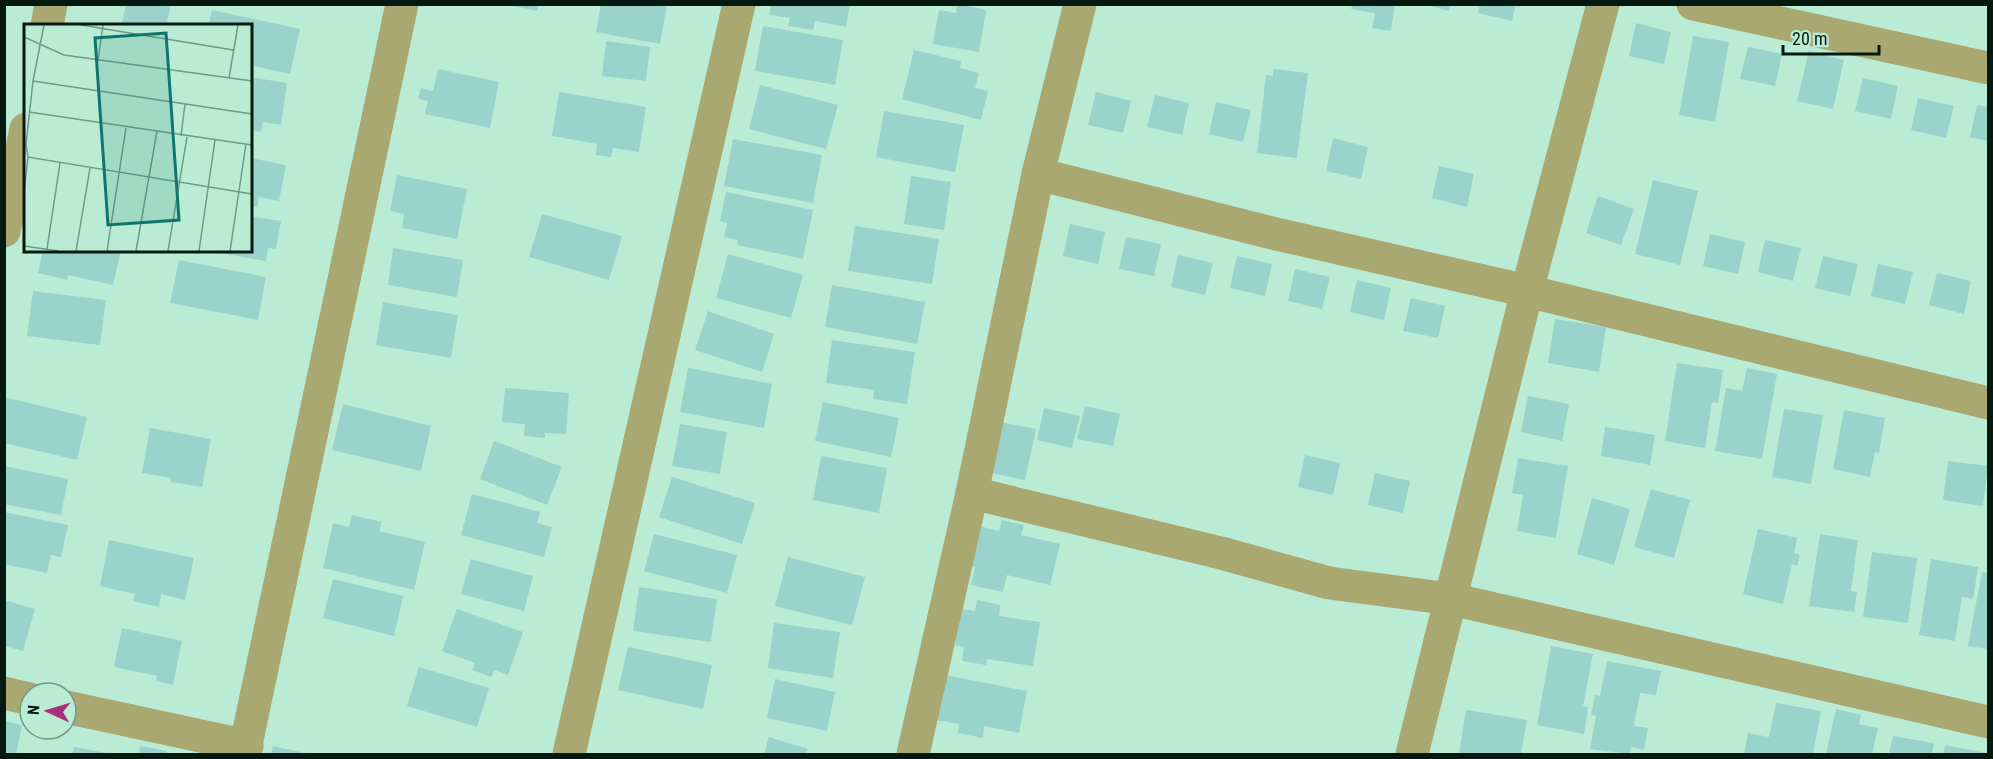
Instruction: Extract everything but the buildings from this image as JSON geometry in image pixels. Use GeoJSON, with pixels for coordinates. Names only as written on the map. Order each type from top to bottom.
{"type":"FeatureCollection","features":[{"type":"Feature","properties":{"kind":"street"},"geometry":{"type":"LineString","coordinates":[[47,24],[51,4]]}},
{"type":"Feature","properties":{"kind":"street"},"geometry":{"type":"LineString","coordinates":[[78,710],[245,750],[402,4]]}},
{"type":"Feature","properties":{"kind":"street"},"geometry":{"type":"LineString","coordinates":[[569,754],[739,4]]}},
{"type":"Feature","properties":{"kind":"street"},"geometry":{"type":"LineString","coordinates":[[913,754],[972,493],[1038,174],[1080,4]]}},
{"type":"Feature","properties":{"kind":"street"},"geometry":{"type":"LineString","coordinates":[[1412,754],[1527,291],[1603,4]]}},
{"type":"Feature","properties":{"kind":"street"},"geometry":{"type":"LineString","coordinates":[[1693,4],[1989,68]]}},
{"type":"Feature","properties":{"kind":"street"},"geometry":{"type":"LineString","coordinates":[[4,231],[24,138]]}},
{"type":"Feature","properties":{"kind":"street"},"geometry":{"type":"LineString","coordinates":[[1038,174],[1989,403]]}},
{"type":"Feature","properties":{"kind":"street"},"geometry":{"type":"LineString","coordinates":[[972,493],[1221,553],[1329,582],[1451,599],[1989,722]]}}]}
